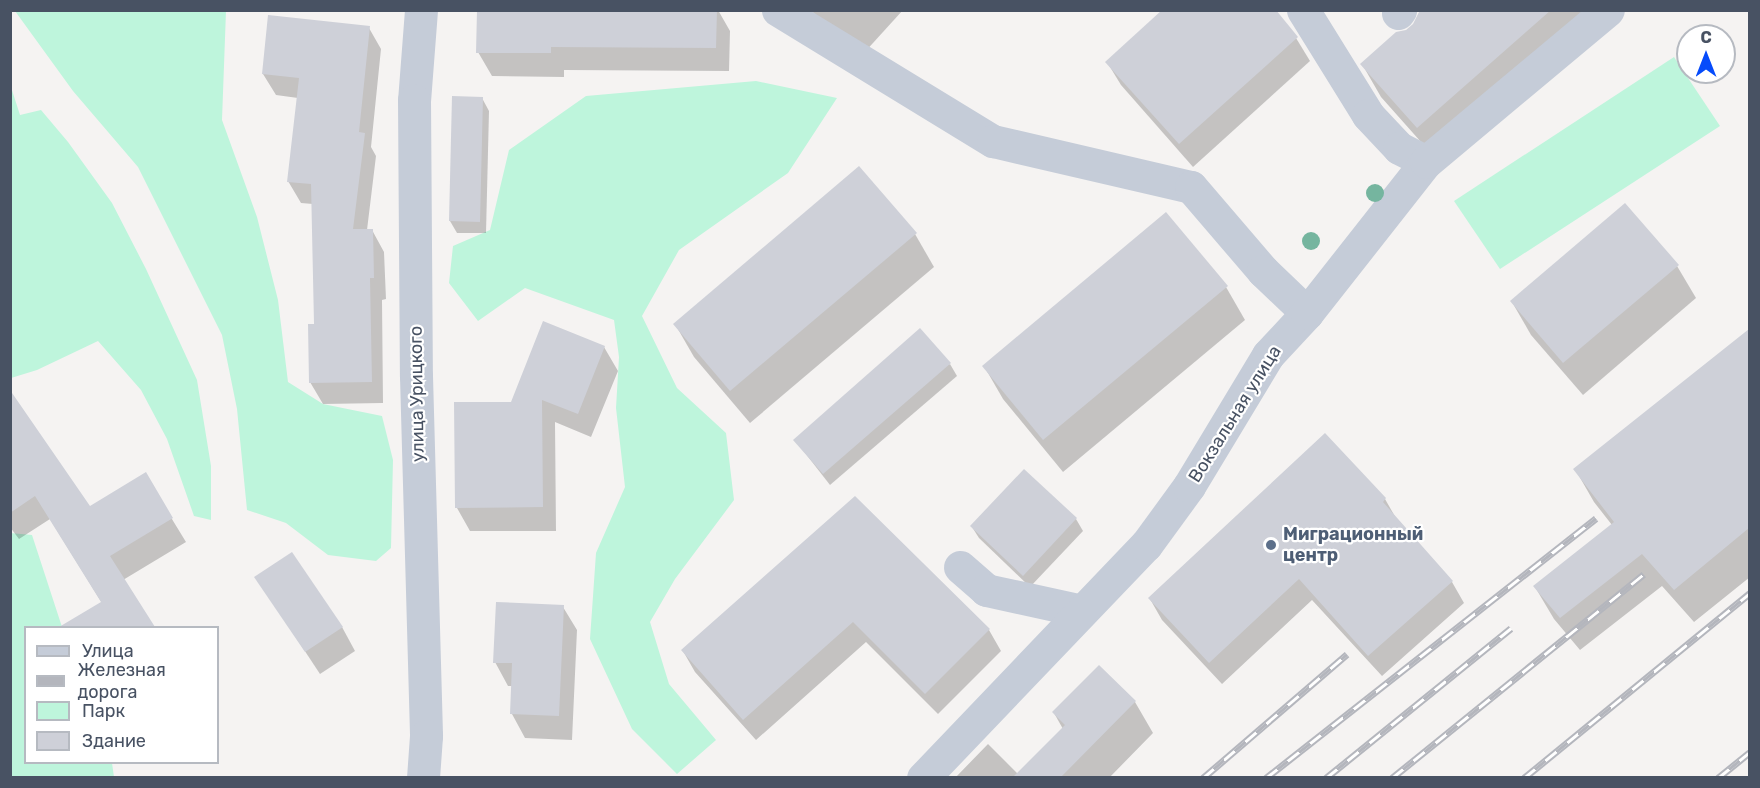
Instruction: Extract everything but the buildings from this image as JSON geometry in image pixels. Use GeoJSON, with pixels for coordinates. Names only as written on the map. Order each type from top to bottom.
{"type":"FeatureCollection","features":[{"type":"Feature","properties":{"kind":"street","name":"улица Урицкого"},"geometry":{"type":"LineString","coordinates":[[421,10],[414,100],[416,376],[426,736],[423,777]]}},
{"type":"Feature","properties":{"kind":"street"},"geometry":{"type":"LineString","coordinates":[[778,10],[993,141],[1191,187],[1263,272],[1307,313]]}},
{"type":"Feature","properties":{"kind":"street"},"geometry":{"type":"LineString","coordinates":[[1302,10],[1368,115],[1399,148],[1426,162]]}},
{"type":"Feature","properties":{"kind":"street","name":"Вокзальная улица"},"geometry":{"type":"LineString","coordinates":[[923,777],[1146,545],[1189,486],[1268,355],[1307,313],[1426,162],[1608,10]]}},
{"type":"Feature","properties":{"kind":"street"},"geometry":{"type":"LineString","coordinates":[[960,567],[986,590],[1082,611]]}},
{"type":"Feature","properties":{"kind":"green space"},"geometry":{"type":"Polygon","coordinates":[[[15,11],[226,11],[222,120],[257,217],[278,300],[288,382],[323,404],[382,416],[393,460],[391,548],[376,561],[328,555],[286,523],[247,510],[237,409],[222,335],[138,167],[73,91],[15,11]]]}},
{"type":"Feature","properties":{"kind":"green space"},"geometry":{"type":"Polygon","coordinates":[[[1674,57],[1676,84],[1692,84],[1720,126],[1500,269],[1454,201],[1674,57]]]}},
{"type":"Feature","properties":{"kind":"green space"},"geometry":{"type":"Polygon","coordinates":[[[756,81],[837,98],[788,173],[679,250],[642,316],[677,388],[726,433],[734,500],[675,579],[650,622],[669,684],[716,740],[677,774],[632,729],[590,639],[596,553],[625,487],[616,408],[619,357],[614,320],[525,288],[478,321],[449,283],[453,246],[490,230],[509,150],[586,96],[756,81]]]}},
{"type":"Feature","properties":{"kind":"green space"},"geometry":{"type":"Polygon","coordinates":[[[10,84],[20,115],[41,110],[68,142],[112,203],[146,269],[197,380],[211,466],[211,520],[194,516],[167,439],[141,390],[98,341],[37,370],[11,378],[10,84]]]}},
{"type":"Feature","properties":{"kind":"green space"},"geometry":{"type":"Polygon","coordinates":[[[10,533],[32,535],[62,626],[24,626],[24,764],[112,764],[114,777],[11,777],[10,533]]]}},
{"type":"Feature","properties":{"kind":"railway"},"geometry":{"type":"LineString","coordinates":[[1266,778],[1596,518]]}},
{"type":"Feature","properties":{"kind":"railway"},"geometry":{"type":"LineString","coordinates":[[1392,778],[1644,574]]}},
{"type":"Feature","properties":{"kind":"railway"},"geometry":{"type":"LineString","coordinates":[[1524,778],[1750,593]]}},
{"type":"Feature","properties":{"kind":"railway"},"geometry":{"type":"LineString","coordinates":[[1326,778],[1511,628]]}},
{"type":"Feature","properties":{"kind":"railway"},"geometry":{"type":"LineString","coordinates":[[1203,778],[1347,654]]}},
{"type":"Feature","properties":{"kind":"railway"},"geometry":{"type":"LineString","coordinates":[[1718,778],[1750,752]]}},
{"type":"Feature","properties":{"kind":"place","name":"Миграционный центр"},"geometry":{"type":"Point","coordinates":[1271,545]}}]}
